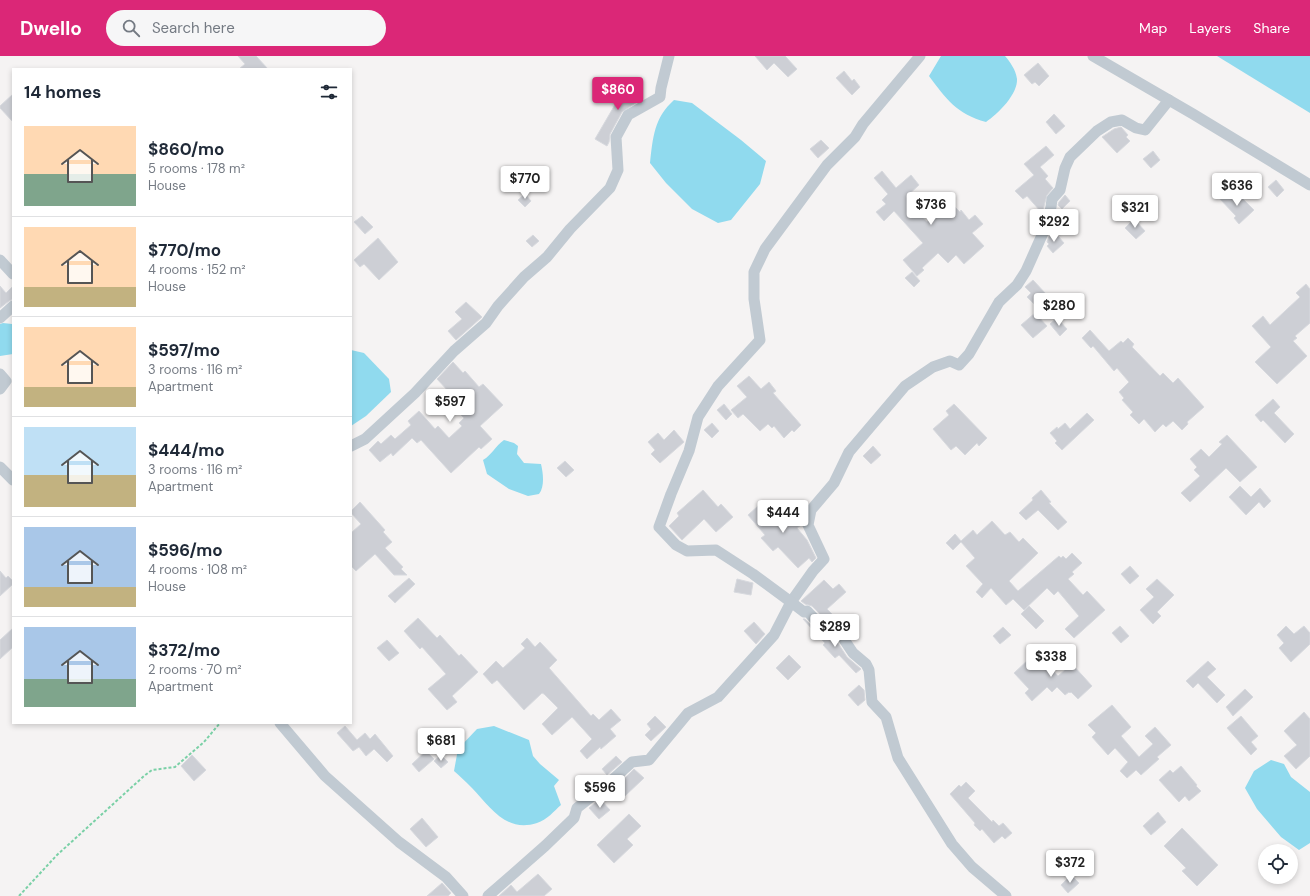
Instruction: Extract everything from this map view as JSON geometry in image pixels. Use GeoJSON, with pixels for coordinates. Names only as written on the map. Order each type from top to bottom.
{"type":"FeatureCollection","features":[{"type":"Feature","properties":{"kind":"street"},"geometry":{"type":"LineString","coordinates":[[352,446],[365,439],[415,393],[454,351],[486,323],[498,306],[524,277],[547,257],[570,229],[610,188],[618,170],[616,137],[628,115],[660,97],[669,56]]}},
{"type":"Feature","properties":{"kind":"street"},"geometry":{"type":"LineString","coordinates":[[920,56],[863,124],[855,137],[827,166],[765,249],[754,272],[754,299],[760,340],[718,386],[698,417],[689,451],[659,527],[676,545],[687,551],[716,550],[753,574],[804,612],[807,611],[823,628],[835,626],[853,652],[866,664],[869,670],[872,702],[886,717],[898,758],[952,844],[972,867],[1006,896]]}},
{"type":"Feature","properties":{"kind":"street"},"geometry":{"type":"LineString","coordinates":[[1094,56],[1310,185]]}},
{"type":"Feature","properties":{"kind":"street"},"geometry":{"type":"LineString","coordinates":[[488,896],[545,846],[574,818],[577,808],[632,762],[649,760],[688,712],[718,697],[774,636],[791,602],[813,571],[824,559],[808,525],[811,510],[834,483],[850,452],[905,386],[933,367],[950,361],[959,365],[969,354],[999,302],[1017,285],[1026,271],[1047,224],[1052,199],[1060,190],[1070,157],[1097,131],[1111,122],[1122,120],[1136,128],[1145,130],[1169,100]]}},
{"type":"Feature","properties":{"kind":"street"},"geometry":{"type":"LineString","coordinates":[[0,260],[12,273]]}},
{"type":"Feature","properties":{"kind":"street"},"geometry":{"type":"LineString","coordinates":[[0,318],[12,307]]}},
{"type":"Feature","properties":{"kind":"street"},"geometry":{"type":"LineString","coordinates":[[0,374],[6,381],[0,389]]}},
{"type":"Feature","properties":{"kind":"street"},"geometry":{"type":"LineString","coordinates":[[0,467],[12,479]]}},
{"type":"Feature","properties":{"kind":"street"},"geometry":{"type":"LineString","coordinates":[[281,724],[325,776],[399,842],[446,877],[463,896]]}},
{"type":"Feature","properties":{"kind":"path"},"geometry":{"type":"LineString","coordinates":[[19,896],[57,855],[144,776],[152,770],[175,767],[204,742],[219,724]]}},
{"type":"Feature","properties":{"kind":"water"},"geometry":{"type":"Polygon","coordinates":[[[941,56],[1005,56],[1012,66],[1017,79],[1011,97],[996,114],[986,122],[967,115],[947,99],[929,76],[941,56]]]}},
{"type":"Feature","properties":{"kind":"water"},"geometry":{"type":"Polygon","coordinates":[[[1217,56],[1310,56],[1310,113],[1217,56]]]}},
{"type":"Feature","properties":{"kind":"water"},"geometry":{"type":"Polygon","coordinates":[[[674,100],[692,103],[766,161],[760,184],[731,220],[718,223],[692,209],[666,183],[650,163],[658,121],[667,107],[674,100]]]}},
{"type":"Feature","properties":{"kind":"water"},"geometry":{"type":"Polygon","coordinates":[[[0,324],[12,324],[12,354],[0,356],[0,324]]]}},
{"type":"Feature","properties":{"kind":"water"},"geometry":{"type":"Polygon","coordinates":[[[352,350],[364,353],[389,379],[391,392],[366,416],[352,425],[352,350]]]}},
{"type":"Feature","properties":{"kind":"water"},"geometry":{"type":"Polygon","coordinates":[[[504,440],[518,446],[517,454],[524,463],[541,464],[543,483],[539,494],[528,496],[509,489],[487,474],[483,460],[489,456],[504,440]]]}},
{"type":"Feature","properties":{"kind":"water"},"geometry":{"type":"Polygon","coordinates":[[[494,726],[529,740],[533,756],[559,780],[554,786],[561,805],[541,822],[526,825],[508,821],[492,810],[454,771],[458,749],[477,729],[494,726]]]}},
{"type":"Feature","properties":{"kind":"water"},"geometry":{"type":"Polygon","coordinates":[[[1271,760],[1284,764],[1291,777],[1310,792],[1310,843],[1299,850],[1298,844],[1291,844],[1281,837],[1257,809],[1245,788],[1254,771],[1271,760]]]}},
{"type":"Feature","properties":{"kind":"building"},"geometry":{"type":"Polygon","coordinates":[[[238,56],[256,56],[267,68],[240,68],[245,64],[238,56]]]}},
{"type":"Feature","properties":{"kind":"building"},"geometry":{"type":"Polygon","coordinates":[[[755,56],[785,56],[797,69],[788,77],[774,63],[767,70],[755,56]]]}},
{"type":"Feature","properties":{"kind":"building"},"geometry":{"type":"Polygon","coordinates":[[[1038,63],[1049,76],[1039,86],[1035,82],[1032,84],[1024,75],[1038,63]]]}},
{"type":"Feature","properties":{"kind":"building"},"geometry":{"type":"Polygon","coordinates":[[[844,71],[852,81],[854,79],[860,87],[852,95],[836,78],[844,71]]]}},
{"type":"Feature","properties":{"kind":"building"},"geometry":{"type":"Polygon","coordinates":[[[626,82],[642,97],[622,112],[610,134],[607,146],[595,139],[616,103],[611,98],[626,82]]]}},
{"type":"Feature","properties":{"kind":"building"},"geometry":{"type":"Polygon","coordinates":[[[12,95],[12,121],[0,108],[0,106],[12,95]]]}},
{"type":"Feature","properties":{"kind":"building"},"geometry":{"type":"Polygon","coordinates":[[[1054,114],[1065,126],[1056,134],[1046,122],[1054,114]]]}},
{"type":"Feature","properties":{"kind":"building"},"geometry":{"type":"Polygon","coordinates":[[[1121,127],[1128,135],[1126,137],[1130,141],[1117,153],[1102,137],[1114,129],[1121,127]]]}},
{"type":"Feature","properties":{"kind":"building"},"geometry":{"type":"Polygon","coordinates":[[[821,140],[829,148],[818,158],[810,149],[821,140]]]}},
{"type":"Feature","properties":{"kind":"building"},"geometry":{"type":"Polygon","coordinates":[[[1046,146],[1054,155],[1040,167],[1048,176],[1045,179],[1053,188],[1047,195],[1043,210],[1041,212],[1027,196],[1023,199],[1015,191],[1034,175],[1024,164],[1046,146]]]}},
{"type":"Feature","properties":{"kind":"building"},"geometry":{"type":"Polygon","coordinates":[[[1153,151],[1160,160],[1151,168],[1143,159],[1153,151]]]}},
{"type":"Feature","properties":{"kind":"building"},"geometry":{"type":"Polygon","coordinates":[[[882,171],[896,188],[911,175],[919,185],[908,195],[914,202],[911,204],[927,222],[942,209],[934,200],[941,193],[960,212],[961,210],[969,220],[975,215],[983,224],[972,233],[984,246],[964,264],[956,255],[948,263],[938,253],[922,268],[924,270],[917,276],[903,260],[923,243],[894,211],[884,221],[876,212],[886,204],[882,200],[888,194],[874,178],[882,171]]]}},
{"type":"Feature","properties":{"kind":"building"},"geometry":{"type":"Polygon","coordinates":[[[1276,180],[1284,190],[1277,197],[1268,187],[1276,180]]]}},
{"type":"Feature","properties":{"kind":"building"},"geometry":{"type":"Polygon","coordinates":[[[1228,190],[1238,202],[1242,198],[1254,210],[1239,224],[1234,218],[1236,216],[1219,198],[1228,190]]]}},
{"type":"Feature","properties":{"kind":"building"},"geometry":{"type":"Polygon","coordinates":[[[525,194],[531,201],[525,207],[518,200],[525,194]]]}},
{"type":"Feature","properties":{"kind":"building"},"geometry":{"type":"Polygon","coordinates":[[[1065,195],[1070,201],[1062,209],[1058,205],[1065,195]]]}},
{"type":"Feature","properties":{"kind":"building"},"geometry":{"type":"Polygon","coordinates":[[[362,216],[373,227],[365,234],[354,222],[362,216]]]}},
{"type":"Feature","properties":{"kind":"building"},"geometry":{"type":"Polygon","coordinates":[[[1134,219],[1145,231],[1136,239],[1125,228],[1134,219]]]}},
{"type":"Feature","properties":{"kind":"building"},"geometry":{"type":"Polygon","coordinates":[[[1050,234],[1054,238],[1057,235],[1064,243],[1053,253],[1047,246],[1049,244],[1047,242],[1050,234]]]}},
{"type":"Feature","properties":{"kind":"building"},"geometry":{"type":"Polygon","coordinates":[[[533,235],[539,241],[532,247],[526,241],[533,235]]]}},
{"type":"Feature","properties":{"kind":"building"},"geometry":{"type":"Polygon","coordinates":[[[378,238],[398,262],[379,280],[364,264],[360,267],[354,260],[378,238]]]}},
{"type":"Feature","properties":{"kind":"building"},"geometry":{"type":"Polygon","coordinates":[[[912,272],[920,281],[914,287],[905,278],[912,272]]]}},
{"type":"Feature","properties":{"kind":"building"},"geometry":{"type":"Polygon","coordinates":[[[1033,280],[1046,294],[1034,304],[1027,297],[1031,293],[1025,287],[1033,280]]]}},
{"type":"Feature","properties":{"kind":"building"},"geometry":{"type":"Polygon","coordinates":[[[1306,284],[1310,289],[1310,323],[1295,336],[1297,338],[1293,341],[1307,356],[1277,384],[1255,362],[1271,347],[1252,326],[1263,316],[1270,325],[1300,297],[1296,293],[1306,284]]]}},
{"type":"Feature","properties":{"kind":"building"},"geometry":{"type":"Polygon","coordinates":[[[0,286],[6,293],[12,287],[12,300],[0,308],[0,286]]]}},
{"type":"Feature","properties":{"kind":"building"},"geometry":{"type":"Polygon","coordinates":[[[466,302],[482,317],[456,340],[448,331],[462,319],[455,312],[466,302]]]}},
{"type":"Feature","properties":{"kind":"building"},"geometry":{"type":"Polygon","coordinates":[[[1035,313],[1047,326],[1033,338],[1021,325],[1035,313]]]}},
{"type":"Feature","properties":{"kind":"building"},"geometry":{"type":"Polygon","coordinates":[[[1057,318],[1067,329],[1060,336],[1050,324],[1057,318]]]}},
{"type":"Feature","properties":{"kind":"building"},"geometry":{"type":"Polygon","coordinates":[[[1090,330],[1109,351],[1121,341],[1123,343],[1128,338],[1134,344],[1132,347],[1160,376],[1163,373],[1173,383],[1178,378],[1204,407],[1187,422],[1188,424],[1182,430],[1173,421],[1166,427],[1163,424],[1155,432],[1144,419],[1139,424],[1130,415],[1133,412],[1122,400],[1124,398],[1119,392],[1129,382],[1117,368],[1114,371],[1093,346],[1091,348],[1082,338],[1090,330]]]}},
{"type":"Feature","properties":{"kind":"building"},"geometry":{"type":"Polygon","coordinates":[[[453,362],[463,373],[465,371],[479,387],[483,384],[503,405],[480,426],[492,439],[481,449],[479,447],[451,473],[421,440],[417,443],[412,438],[393,456],[391,453],[380,462],[369,450],[378,441],[381,444],[391,435],[395,439],[411,425],[408,421],[419,411],[435,429],[438,426],[449,438],[462,426],[459,423],[464,418],[457,411],[462,406],[437,379],[453,362]]]}},
{"type":"Feature","properties":{"kind":"building"},"geometry":{"type":"Polygon","coordinates":[[[749,376],[761,389],[769,382],[776,391],[773,393],[801,425],[794,432],[792,430],[784,438],[774,426],[772,428],[768,424],[760,431],[743,414],[738,418],[731,410],[747,397],[737,386],[749,376]]]}},
{"type":"Feature","properties":{"kind":"building"},"geometry":{"type":"Polygon","coordinates":[[[1273,399],[1280,407],[1274,413],[1294,434],[1285,443],[1263,420],[1261,422],[1255,415],[1273,399]]]}},
{"type":"Feature","properties":{"kind":"building"},"geometry":{"type":"Polygon","coordinates":[[[724,404],[732,414],[726,420],[717,410],[724,404]]]}},
{"type":"Feature","properties":{"kind":"building"},"geometry":{"type":"Polygon","coordinates":[[[954,404],[987,438],[979,446],[977,443],[965,455],[956,446],[951,450],[933,429],[949,415],[946,411],[954,404]]]}},
{"type":"Feature","properties":{"kind":"building"},"geometry":{"type":"Polygon","coordinates":[[[1087,413],[1094,420],[1062,450],[1055,443],[1057,441],[1050,433],[1065,423],[1070,429],[1087,413]]]}},
{"type":"Feature","properties":{"kind":"building"},"geometry":{"type":"Polygon","coordinates":[[[712,423],[719,431],[712,438],[704,430],[712,423]]]}},
{"type":"Feature","properties":{"kind":"building"},"geometry":{"type":"Polygon","coordinates":[[[674,430],[684,442],[660,463],[651,454],[655,450],[648,442],[658,433],[664,440],[674,430]]]}},
{"type":"Feature","properties":{"kind":"building"},"geometry":{"type":"Polygon","coordinates":[[[1227,435],[1257,467],[1240,482],[1226,468],[1190,502],[1181,493],[1200,476],[1194,470],[1197,467],[1190,459],[1201,449],[1209,457],[1222,444],[1219,442],[1227,435]]]}},
{"type":"Feature","properties":{"kind":"building"},"geometry":{"type":"Polygon","coordinates":[[[873,446],[881,455],[871,464],[863,456],[873,446]]]}},
{"type":"Feature","properties":{"kind":"building"},"geometry":{"type":"Polygon","coordinates":[[[565,461],[574,470],[566,477],[557,468],[565,461]]]}},
{"type":"Feature","properties":{"kind":"building"},"geometry":{"type":"Polygon","coordinates":[[[1240,486],[1251,497],[1260,488],[1271,501],[1264,508],[1259,502],[1246,515],[1229,497],[1240,486]]]}},
{"type":"Feature","properties":{"kind":"building"},"geometry":{"type":"Polygon","coordinates":[[[703,490],[718,507],[721,504],[733,517],[716,532],[704,519],[682,540],[669,526],[679,516],[677,513],[703,490]]]}},
{"type":"Feature","properties":{"kind":"building"},"geometry":{"type":"Polygon","coordinates":[[[1041,490],[1051,502],[1049,503],[1067,522],[1058,530],[1038,510],[1026,520],[1019,513],[1041,490]]]}},
{"type":"Feature","properties":{"kind":"building"},"geometry":{"type":"Polygon","coordinates":[[[360,502],[385,530],[383,532],[392,542],[385,548],[403,567],[401,569],[407,575],[394,575],[375,554],[356,571],[352,567],[352,532],[361,524],[352,514],[352,510],[360,502]]]}},
{"type":"Feature","properties":{"kind":"building"},"geometry":{"type":"Polygon","coordinates":[[[773,504],[787,520],[794,514],[802,522],[797,528],[807,540],[816,558],[812,562],[809,558],[798,568],[778,547],[773,551],[761,538],[765,535],[748,515],[758,506],[763,512],[773,504]]]}},
{"type":"Feature","properties":{"kind":"building"},"geometry":{"type":"Polygon","coordinates":[[[992,521],[1005,535],[1010,532],[1019,542],[1023,538],[1038,553],[1009,581],[1018,591],[1059,556],[1061,558],[1063,556],[1066,559],[1072,553],[1082,563],[1072,572],[1074,574],[1068,579],[1083,595],[1087,591],[1105,610],[1074,638],[1065,629],[1079,616],[1058,591],[1054,595],[1047,588],[1024,610],[1013,599],[1006,605],[991,588],[982,598],[976,592],[983,584],[966,566],[975,558],[961,542],[953,550],[946,543],[955,534],[961,541],[973,530],[977,535],[992,521]]]}},
{"type":"Feature","properties":{"kind":"building"},"geometry":{"type":"Polygon","coordinates":[[[1130,566],[1139,576],[1130,584],[1121,574],[1130,566]]]}},
{"type":"Feature","properties":{"kind":"building"},"geometry":{"type":"Polygon","coordinates":[[[0,571],[6,578],[8,576],[12,580],[12,585],[0,596],[0,571]]]}},
{"type":"Feature","properties":{"kind":"building"},"geometry":{"type":"Polygon","coordinates":[[[409,578],[415,584],[395,603],[388,596],[409,578]]]}},
{"type":"Feature","properties":{"kind":"building"},"geometry":{"type":"Polygon","coordinates":[[[737,579],[753,583],[751,595],[734,592],[737,579]]]}},
{"type":"Feature","properties":{"kind":"building"},"geometry":{"type":"Polygon","coordinates":[[[1157,579],[1174,595],[1157,612],[1161,616],[1153,624],[1140,610],[1154,597],[1146,589],[1157,579]]]}},
{"type":"Feature","properties":{"kind":"building"},"geometry":{"type":"Polygon","coordinates":[[[824,580],[833,589],[839,584],[846,592],[827,609],[834,616],[831,620],[826,620],[812,606],[801,601],[824,580]]]}},
{"type":"Feature","properties":{"kind":"building"},"geometry":{"type":"Polygon","coordinates":[[[1029,606],[1044,621],[1036,629],[1021,614],[1029,606]]]}},
{"type":"Feature","properties":{"kind":"building"},"geometry":{"type":"Polygon","coordinates":[[[418,618],[437,638],[440,635],[459,656],[461,654],[478,672],[452,696],[457,702],[447,710],[428,689],[446,674],[422,647],[420,649],[404,631],[418,618]]]}},
{"type":"Feature","properties":{"kind":"building"},"geometry":{"type":"Polygon","coordinates":[[[803,619],[805,619],[820,634],[832,634],[847,657],[861,669],[856,673],[839,655],[835,658],[823,645],[825,643],[803,619]]]}},
{"type":"Feature","properties":{"kind":"building"},"geometry":{"type":"Polygon","coordinates":[[[754,622],[765,634],[756,644],[744,631],[754,622]]]}},
{"type":"Feature","properties":{"kind":"building"},"geometry":{"type":"Polygon","coordinates":[[[1120,626],[1129,636],[1121,643],[1112,633],[1120,626]]]}},
{"type":"Feature","properties":{"kind":"building"},"geometry":{"type":"Polygon","coordinates":[[[1286,626],[1294,634],[1304,626],[1310,633],[1310,644],[1291,662],[1279,648],[1284,643],[1277,635],[1286,626]]]}},
{"type":"Feature","properties":{"kind":"building"},"geometry":{"type":"Polygon","coordinates":[[[1003,627],[1011,635],[1000,644],[993,636],[1003,627]]]}},
{"type":"Feature","properties":{"kind":"building"},"geometry":{"type":"Polygon","coordinates":[[[12,629],[12,648],[0,659],[0,640],[12,629]]]}},
{"type":"Feature","properties":{"kind":"building"},"geometry":{"type":"Polygon","coordinates":[[[527,638],[535,647],[540,642],[557,660],[549,668],[591,716],[593,714],[599,720],[611,709],[621,720],[610,729],[616,736],[601,749],[600,747],[587,759],[580,751],[592,739],[572,717],[552,735],[542,724],[558,708],[544,694],[542,693],[524,710],[497,680],[492,684],[483,674],[496,661],[503,668],[525,648],[521,644],[527,638]]]}},
{"type":"Feature","properties":{"kind":"building"},"geometry":{"type":"Polygon","coordinates":[[[387,640],[399,653],[389,661],[377,648],[387,640]]]}},
{"type":"Feature","properties":{"kind":"building"},"geometry":{"type":"Polygon","coordinates":[[[1041,651],[1050,661],[1047,664],[1058,676],[1072,664],[1092,686],[1078,699],[1071,692],[1065,695],[1057,687],[1052,692],[1047,687],[1032,701],[1025,693],[1029,689],[1014,673],[1029,659],[1031,661],[1041,651]]]}},
{"type":"Feature","properties":{"kind":"building"},"geometry":{"type":"Polygon","coordinates":[[[789,655],[801,667],[788,680],[776,668],[789,655]]]}},
{"type":"Feature","properties":{"kind":"building"},"geometry":{"type":"Polygon","coordinates":[[[1208,661],[1216,669],[1207,677],[1225,695],[1217,703],[1198,683],[1193,688],[1186,681],[1208,661]]]}},
{"type":"Feature","properties":{"kind":"building"},"geometry":{"type":"Polygon","coordinates":[[[859,685],[864,690],[865,700],[858,706],[848,695],[859,685]]]}},
{"type":"Feature","properties":{"kind":"building"},"geometry":{"type":"Polygon","coordinates":[[[1245,689],[1253,697],[1233,716],[1226,707],[1245,689]]]}},
{"type":"Feature","properties":{"kind":"building"},"geometry":{"type":"Polygon","coordinates":[[[1112,705],[1131,727],[1121,736],[1139,757],[1153,744],[1145,736],[1155,727],[1171,745],[1157,757],[1159,759],[1141,775],[1136,770],[1127,778],[1120,771],[1128,762],[1115,748],[1108,755],[1092,737],[1096,733],[1088,725],[1112,705]]]}},
{"type":"Feature","properties":{"kind":"building"},"geometry":{"type":"Polygon","coordinates":[[[1304,712],[1310,719],[1310,756],[1296,769],[1284,756],[1297,745],[1284,731],[1304,712]]]}},
{"type":"Feature","properties":{"kind":"building"},"geometry":{"type":"Polygon","coordinates":[[[655,716],[666,727],[651,741],[645,735],[651,729],[647,724],[655,716]]]}},
{"type":"Feature","properties":{"kind":"building"},"geometry":{"type":"Polygon","coordinates":[[[1241,716],[1258,736],[1251,742],[1257,749],[1251,755],[1227,728],[1241,716]]]}},
{"type":"Feature","properties":{"kind":"building"},"geometry":{"type":"Polygon","coordinates":[[[345,726],[357,740],[365,733],[370,739],[375,734],[393,756],[387,762],[374,749],[366,756],[359,747],[353,751],[337,733],[345,726]]]}},
{"type":"Feature","properties":{"kind":"building"},"geometry":{"type":"Polygon","coordinates":[[[426,751],[434,759],[419,772],[412,764],[426,751]]]}},
{"type":"Feature","properties":{"kind":"building"},"geometry":{"type":"Polygon","coordinates":[[[192,755],[206,770],[194,781],[181,766],[192,755]]]}},
{"type":"Feature","properties":{"kind":"building"},"geometry":{"type":"Polygon","coordinates":[[[441,755],[448,762],[441,768],[434,761],[441,755]]]}},
{"type":"Feature","properties":{"kind":"building"},"geometry":{"type":"Polygon","coordinates":[[[616,756],[622,762],[607,775],[602,769],[616,756]]]}},
{"type":"Feature","properties":{"kind":"building"},"geometry":{"type":"Polygon","coordinates":[[[1181,766],[1201,791],[1189,801],[1185,796],[1179,802],[1159,780],[1170,770],[1173,773],[1181,766]]]}},
{"type":"Feature","properties":{"kind":"building"},"geometry":{"type":"Polygon","coordinates":[[[634,769],[644,778],[625,796],[617,789],[619,788],[617,786],[634,769]]]}},
{"type":"Feature","properties":{"kind":"building"},"geometry":{"type":"Polygon","coordinates":[[[966,782],[975,791],[968,798],[992,822],[993,820],[999,826],[1003,823],[1012,833],[1005,839],[1002,836],[994,843],[982,829],[980,831],[974,825],[975,823],[950,794],[959,785],[961,787],[966,782]]]}},
{"type":"Feature","properties":{"kind":"building"},"geometry":{"type":"Polygon","coordinates":[[[600,799],[610,810],[599,819],[589,808],[600,799]]]}},
{"type":"Feature","properties":{"kind":"building"},"geometry":{"type":"Polygon","coordinates":[[[1158,812],[1166,822],[1151,835],[1143,826],[1158,812]]]}},
{"type":"Feature","properties":{"kind":"building"},"geometry":{"type":"Polygon","coordinates":[[[629,814],[641,826],[627,839],[633,845],[614,863],[597,845],[629,814]]]}},
{"type":"Feature","properties":{"kind":"building"},"geometry":{"type":"Polygon","coordinates":[[[422,818],[438,837],[426,847],[410,829],[422,818]]]}},
{"type":"Feature","properties":{"kind":"building"},"geometry":{"type":"Polygon","coordinates":[[[1182,828],[1218,865],[1197,886],[1182,871],[1186,868],[1164,846],[1182,828]]]}},
{"type":"Feature","properties":{"kind":"building"},"geometry":{"type":"Polygon","coordinates":[[[538,874],[552,889],[544,896],[499,896],[511,885],[517,892],[538,874]]]}},
{"type":"Feature","properties":{"kind":"building"},"geometry":{"type":"Polygon","coordinates":[[[1071,875],[1079,883],[1068,893],[1061,885],[1071,875]]]}},
{"type":"Feature","properties":{"kind":"building"},"geometry":{"type":"Polygon","coordinates":[[[442,883],[451,893],[448,896],[427,896],[442,883]]]}}]}
